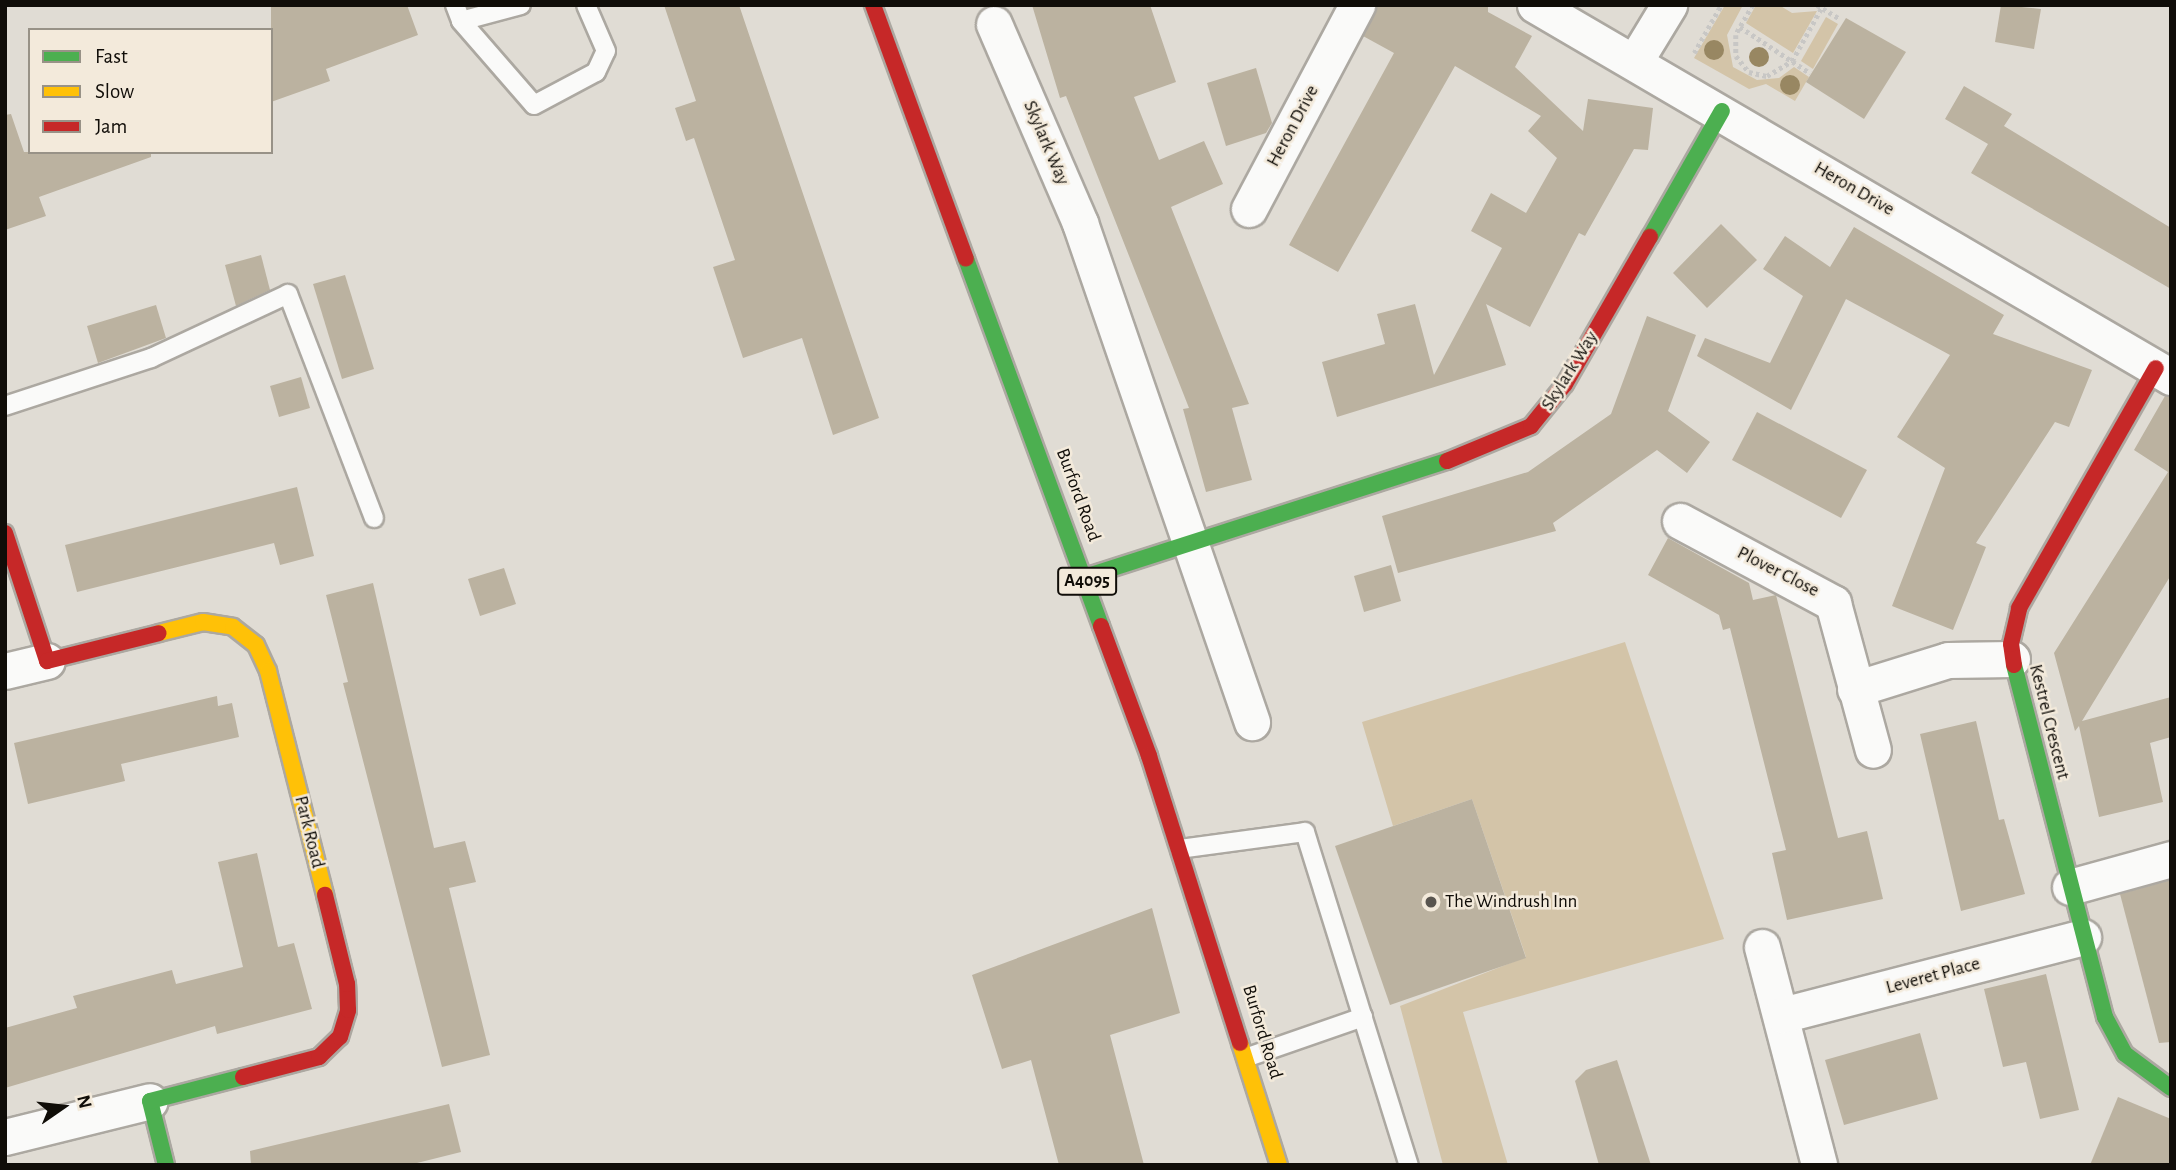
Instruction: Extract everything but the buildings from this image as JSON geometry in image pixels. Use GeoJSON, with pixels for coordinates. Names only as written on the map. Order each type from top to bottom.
{"type":"FeatureCollection","features":[{"type":"Feature","properties":{"kind":"street","name":"Burford Road"},"geometry":{"type":"LineString","coordinates":[[873,5],[1085,577],[1180,849],[1248,1057],[1279,1165]]}},
{"type":"Feature","properties":{"kind":"street","name":"Heron Drive"},"geometry":{"type":"LineString","coordinates":[[1249,209],[1357,5]]}},
{"type":"Feature","properties":{"kind":"street","name":"Heron Drive"},"geometry":{"type":"LineString","coordinates":[[1535,5],[1721,111],[2163,372]]}},
{"type":"Feature","properties":{"kind":"street"},"geometry":{"type":"LineString","coordinates":[[1635,61],[1669,5]]}},
{"type":"Feature","properties":{"kind":"street","name":"Skylark Way"},"geometry":{"type":"LineString","coordinates":[[994,24],[1080,223],[1252,722]]}},
{"type":"Feature","properties":{"kind":"street","name":"Skylark Way"},"geometry":{"type":"LineString","coordinates":[[1085,577],[1490,447],[1531,426],[1565,384],[1721,111]]}},
{"type":"Feature","properties":{"kind":"street","name":"Kestrel Crescent"},"geometry":{"type":"LineString","coordinates":[[2163,372],[2020,608],[2011,659],[2083,937],[2115,1038],[2124,1054],[2171,1088]]}},
{"type":"Feature","properties":{"kind":"street","name":"Plover Close"},"geometry":{"type":"LineString","coordinates":[[1680,521],[1833,603],[1873,751]]}},
{"type":"Feature","properties":{"kind":"street"},"geometry":{"type":"LineString","coordinates":[[5,533],[47,661]]}},
{"type":"Feature","properties":{"kind":"street","name":"Park Road"},"geometry":{"type":"LineString","coordinates":[[5,671],[203,622],[233,627],[256,645],[268,671],[347,984],[340,1037],[319,1057],[5,1137]]}},
{"type":"Feature","properties":{"kind":"street"},"geometry":{"type":"LineString","coordinates":[[1855,689],[1962,657],[2011,659]]}},
{"type":"Feature","properties":{"kind":"street"},"geometry":{"type":"LineString","coordinates":[[2070,887],[2171,859]]}},
{"type":"Feature","properties":{"kind":"street","name":"Leveret Place"},"geometry":{"type":"LineString","coordinates":[[1782,1015],[2083,937]]}},
{"type":"Feature","properties":{"kind":"street"},"geometry":{"type":"LineString","coordinates":[[1762,947],[1782,1015],[1818,1165]]}},
{"type":"Feature","properties":{"kind":"street"},"geometry":{"type":"LineString","coordinates":[[150,1101],[166,1165]]}},
{"type":"Feature","properties":{"kind":"lane"},"geometry":{"type":"LineString","coordinates":[[458,13],[521,5]]}},
{"type":"Feature","properties":{"kind":"lane"},"geometry":{"type":"LineString","coordinates":[[458,13],[534,105],[596,72],[607,51],[586,5]]}},
{"type":"Feature","properties":{"kind":"lane"},"geometry":{"type":"LineString","coordinates":[[5,407],[150,358],[288,294],[374,518]]}},
{"type":"Feature","properties":{"kind":"lane"},"geometry":{"type":"LineString","coordinates":[[1180,849],[1305,832],[1409,1165]]}},
{"type":"Feature","properties":{"kind":"lane"},"geometry":{"type":"LineString","coordinates":[[1248,1057],[1363,1017]]}},
{"type":"Feature","properties":{"kind":"path"},"geometry":{"type":"LineString","coordinates":[[1692,56],[1721,5]]}},
{"type":"Feature","properties":{"kind":"path"},"geometry":{"type":"LineString","coordinates":[[1753,5],[1740,27],[1736,56],[1749,72],[1776,74],[1792,61],[1821,6],[1840,19]]}},
{"type":"Feature","properties":{"kind":"path"},"geometry":{"type":"LineString","coordinates":[[1788,5],[1805,5]]}},
{"type":"Feature","properties":{"kind":"path"},"geometry":{"type":"LineString","coordinates":[[1740,27],[1810,73]]}},
{"type":"Feature","properties":{"kind":"shaded area"},"geometry":{"type":"Polygon","coordinates":[[[1725,5],[1743,5],[1727,35],[1733,67],[1757,80],[1779,78],[1794,67],[1809,77],[1795,101],[1766,84],[1749,89],[1694,58],[1725,5]]]}},
{"type":"Feature","properties":{"kind":"shaded area"},"geometry":{"type":"Polygon","coordinates":[[[1756,5],[1779,5],[1792,13],[1817,11],[1793,53],[1746,23],[1756,5]]]}},
{"type":"Feature","properties":{"kind":"shaded area"},"geometry":{"type":"Polygon","coordinates":[[[1826,17],[1838,24],[1813,69],[1801,61],[1826,17]]]}},
{"type":"Feature","properties":{"kind":"shaded area"},"geometry":{"type":"Polygon","coordinates":[[[1625,642],[1724,939],[1463,1012],[1508,1165],[1443,1165],[1400,1006],[1526,957],[1472,799],[1393,826],[1362,722],[1625,642]]]}},
{"type":"Feature","properties":{"kind":"traffic: fast"},"geometry":{"type":"LineString","coordinates":[[1650,237],[1722,111]]}},
{"type":"Feature","properties":{"kind":"traffic: fast"},"geometry":{"type":"LineString","coordinates":[[966,259],[1101,626]]}},
{"type":"Feature","properties":{"kind":"traffic: fast"},"geometry":{"type":"LineString","coordinates":[[1085,577],[1447,461]]}},
{"type":"Feature","properties":{"kind":"traffic: fast"},"geometry":{"type":"LineString","coordinates":[[2014,665],[2105,1017],[2125,1054],[2171,1088]]}},
{"type":"Feature","properties":{"kind":"traffic: fast"},"geometry":{"type":"LineString","coordinates":[[166,1165],[150,1101],[243,1077]]}},
{"type":"Feature","properties":{"kind":"traffic: slow"},"geometry":{"type":"LineString","coordinates":[[159,633],[203,622],[233,627],[256,645],[268,671],[325,895]]}},
{"type":"Feature","properties":{"kind":"traffic: slow"},"geometry":{"type":"LineString","coordinates":[[1240,1043],[1279,1165]]}},
{"type":"Feature","properties":{"kind":"traffic: jam"},"geometry":{"type":"LineString","coordinates":[[873,5],[966,259]]}},
{"type":"Feature","properties":{"kind":"traffic: jam"},"geometry":{"type":"LineString","coordinates":[[1447,461],[1531,426],[1565,384],[1650,237]]}},
{"type":"Feature","properties":{"kind":"traffic: jam"},"geometry":{"type":"LineString","coordinates":[[2014,665],[2011,644],[2019,608],[2156,368]]}},
{"type":"Feature","properties":{"kind":"traffic: jam"},"geometry":{"type":"LineString","coordinates":[[5,533],[47,661],[159,633]]}},
{"type":"Feature","properties":{"kind":"traffic: jam"},"geometry":{"type":"LineString","coordinates":[[1101,626],[1149,756],[1240,1043]]}},
{"type":"Feature","properties":{"kind":"traffic: jam"},"geometry":{"type":"LineString","coordinates":[[243,1077],[319,1057],[340,1037],[348,1010],[347,984],[325,895]]}},
{"type":"Feature","properties":{"kind":"place","name":"The Windrush Inn"},"geometry":{"type":"Point","coordinates":[1431,902]}}]}
